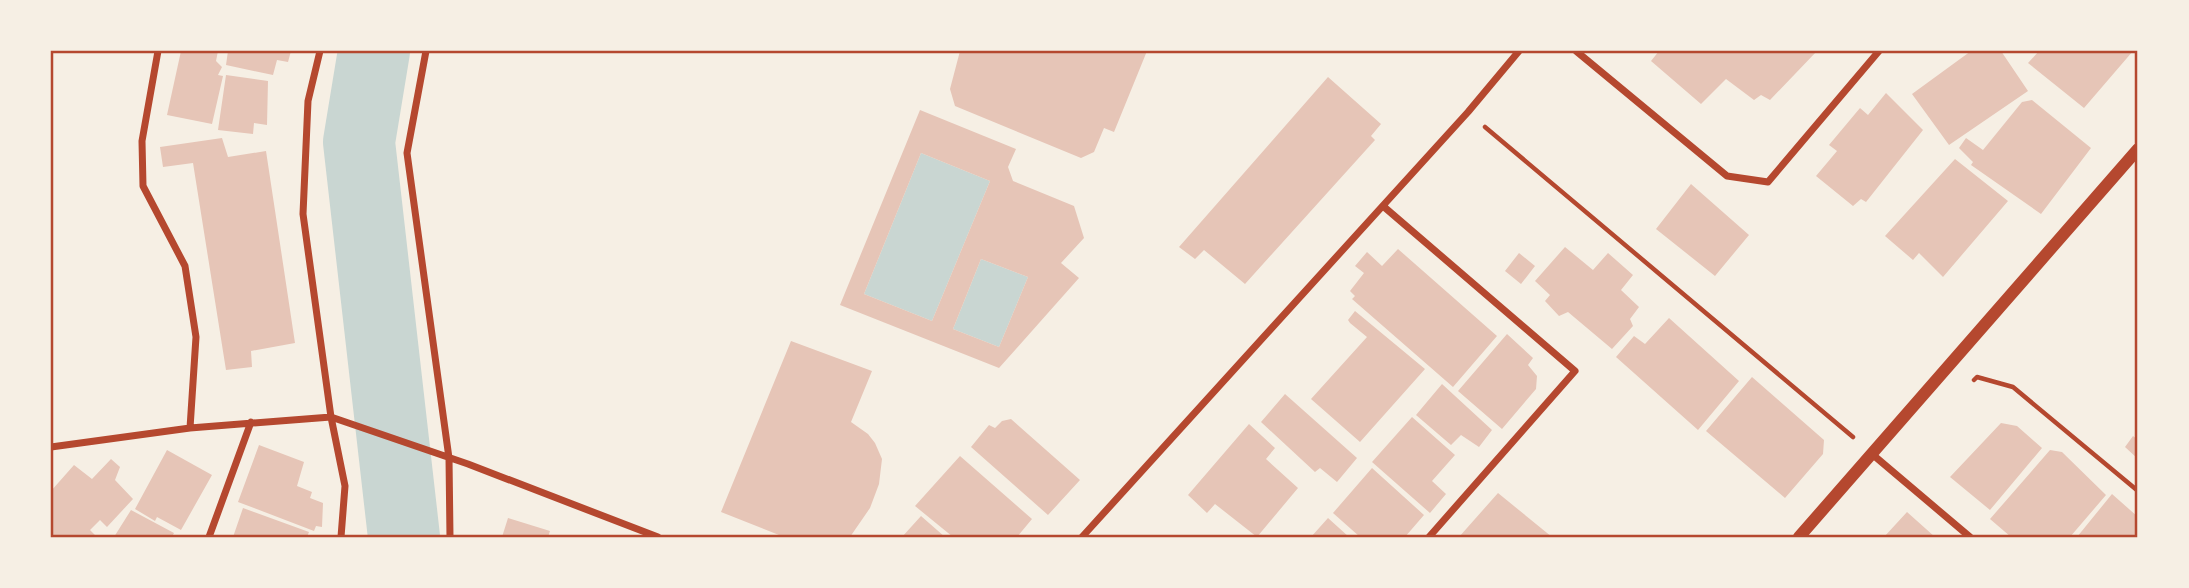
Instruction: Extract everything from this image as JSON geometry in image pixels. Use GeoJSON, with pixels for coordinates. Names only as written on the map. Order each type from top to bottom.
{"type":"FeatureCollection","features":[{"type":"Feature","properties":{"kind":"street"},"geometry":{"type":"LineString","coordinates":[[158,51],[142,141],[143,186],[185,266],[196,337],[190,428]]}},
{"type":"Feature","properties":{"kind":"street"},"geometry":{"type":"LineString","coordinates":[[320,51],[308,101],[303,214],[331,417],[345,486],[341,537]]}},
{"type":"Feature","properties":{"kind":"street"},"geometry":{"type":"LineString","coordinates":[[426,51],[407,153],[449,458],[450,537]]}},
{"type":"Feature","properties":{"kind":"street"},"geometry":{"type":"LineString","coordinates":[[1082,537],[1468,112],[1519,51]]}},
{"type":"Feature","properties":{"kind":"street"},"geometry":{"type":"LineString","coordinates":[[1576,51],[1727,176],[1768,182],[1879,51]]}},
{"type":"Feature","properties":{"kind":"street"},"geometry":{"type":"LineString","coordinates":[[1799,537],[2138,149]]}},
{"type":"Feature","properties":{"kind":"street"},"geometry":{"type":"LineString","coordinates":[[1383,206],[1575,371],[1429,537]]}},
{"type":"Feature","properties":{"kind":"street"},"geometry":{"type":"LineString","coordinates":[[51,447],[190,428],[331,417],[449,458],[658,537]]}},
{"type":"Feature","properties":{"kind":"street"},"geometry":{"type":"LineString","coordinates":[[209,537],[251,422]]}},
{"type":"Feature","properties":{"kind":"street"},"geometry":{"type":"LineString","coordinates":[[1872,454],[1970,537]]}},
{"type":"Feature","properties":{"kind":"path"},"geometry":{"type":"LineString","coordinates":[[1468,112],[1872,454]]}},
{"type":"Feature","properties":{"kind":"path"},"geometry":{"type":"LineString","coordinates":[[1969,387],[1977,377],[2014,387],[2138,491]]}},
{"type":"Feature","properties":{"kind":"shaded area"},"geometry":{"type":"Polygon","coordinates":[[[921,153],[990,181],[932,321],[864,294],[921,153]]]}},
{"type":"Feature","properties":{"kind":"shaded area"},"geometry":{"type":"Polygon","coordinates":[[[981,259],[1028,277],[999,347],[953,329],[981,259]]]}},
{"type":"Feature","properties":{"kind":"building"},"geometry":{"type":"Polygon","coordinates":[[[181,51],[218,51],[216,61],[222,67],[218,75],[223,76],[212,124],[167,115],[181,51]]]}},
{"type":"Feature","properties":{"kind":"building"},"geometry":{"type":"Polygon","coordinates":[[[228,51],[291,51],[288,62],[277,60],[273,75],[226,65],[228,51]]]}},
{"type":"Feature","properties":{"kind":"building"},"geometry":{"type":"Polygon","coordinates":[[[960,51],[1147,51],[1114,132],[1104,128],[1094,152],[1081,158],[955,106],[950,89],[960,51]]]}},
{"type":"Feature","properties":{"kind":"building"},"geometry":{"type":"Polygon","coordinates":[[[1659,51],[1817,51],[1770,100],[1761,95],[1754,100],[1726,79],[1701,104],[1651,61],[1659,51]]]}},
{"type":"Feature","properties":{"kind":"building"},"geometry":{"type":"Polygon","coordinates":[[[1971,51],[2001,51],[2028,91],[1949,145],[1912,94],[1971,51]]]}},
{"type":"Feature","properties":{"kind":"building"},"geometry":{"type":"Polygon","coordinates":[[[2039,51],[2133,51],[2084,108],[2028,63],[2039,51]]]}},
{"type":"Feature","properties":{"kind":"building"},"geometry":{"type":"Polygon","coordinates":[[[226,75],[268,81],[267,125],[254,123],[253,134],[218,130],[226,75]]]}},
{"type":"Feature","properties":{"kind":"building"},"geometry":{"type":"Polygon","coordinates":[[[1328,77],[1381,124],[1371,136],[1375,140],[1245,284],[1204,250],[1195,259],[1179,247],[1328,77]]]}},
{"type":"Feature","properties":{"kind":"building"},"geometry":{"type":"Polygon","coordinates":[[[1886,93],[1923,130],[1866,202],[1861,199],[1853,206],[1816,176],[1837,151],[1829,145],[1860,108],[1868,115],[1886,93]]]}},
{"type":"Feature","properties":{"kind":"building"},"geometry":{"type":"Polygon","coordinates":[[[2032,100],[2091,148],[2041,214],[1971,165],[1973,162],[1959,148],[1966,138],[1983,150],[2022,102],[2032,100]]]}},
{"type":"Feature","properties":{"kind":"building"},"geometry":{"type":"Polygon","coordinates":[[[920,110],[1016,149],[1008,167],[1013,181],[1074,206],[1084,238],[1061,263],[1079,278],[999,368],[840,305],[920,110]],[[921,153],[864,294],[932,321],[990,181],[921,153]],[[981,259],[953,329],[999,347],[1028,277],[981,259]]]}},
{"type":"Feature","properties":{"kind":"building"},"geometry":{"type":"Polygon","coordinates":[[[222,138],[228,157],[266,151],[295,343],[251,351],[252,367],[226,370],[193,163],[163,167],[160,147],[222,138]]]}},
{"type":"Feature","properties":{"kind":"building"},"geometry":{"type":"Polygon","coordinates":[[[1955,159],[2008,201],[1943,277],[1919,253],[1913,260],[1885,236],[1955,159]]]}},
{"type":"Feature","properties":{"kind":"building"},"geometry":{"type":"Polygon","coordinates":[[[1691,184],[1749,235],[1715,276],[1656,229],[1691,184]]]}},
{"type":"Feature","properties":{"kind":"building"},"geometry":{"type":"Polygon","coordinates":[[[1565,247],[1593,270],[1608,253],[1633,275],[1621,290],[1639,307],[1630,319],[1633,326],[1612,349],[1568,312],[1559,316],[1545,301],[1550,295],[1535,281],[1565,247]]]}},
{"type":"Feature","properties":{"kind":"building"},"geometry":{"type":"Polygon","coordinates":[[[1398,249],[1497,336],[1453,387],[1352,299],[1355,296],[1350,291],[1364,273],[1355,266],[1367,252],[1382,266],[1398,249]]]}},
{"type":"Feature","properties":{"kind":"building"},"geometry":{"type":"Polygon","coordinates":[[[1519,253],[1535,266],[1521,284],[1505,271],[1519,253]]]}},
{"type":"Feature","properties":{"kind":"building"},"geometry":{"type":"Polygon","coordinates":[[[1355,311],[1425,369],[1360,442],[1311,399],[1367,337],[1348,320],[1355,311]]]}},
{"type":"Feature","properties":{"kind":"building"},"geometry":{"type":"Polygon","coordinates":[[[1669,318],[1739,381],[1698,430],[1616,357],[1634,336],[1645,344],[1669,318]]]}},
{"type":"Feature","properties":{"kind":"building"},"geometry":{"type":"Polygon","coordinates":[[[1507,334],[1533,358],[1528,365],[1537,376],[1536,389],[1502,429],[1458,391],[1507,334]]]}},
{"type":"Feature","properties":{"kind":"building"},"geometry":{"type":"Polygon","coordinates":[[[791,341],[872,371],[851,422],[868,434],[875,443],[882,459],[879,484],[870,508],[850,537],[784,537],[721,512],[791,341]]]}},
{"type":"Feature","properties":{"kind":"building"},"geometry":{"type":"Polygon","coordinates":[[[1752,377],[1824,440],[1823,454],[1785,498],[1706,431],[1752,377]]]}},
{"type":"Feature","properties":{"kind":"building"},"geometry":{"type":"Polygon","coordinates":[[[1442,384],[1492,430],[1479,447],[1461,435],[1451,445],[1416,415],[1442,384]]]}},
{"type":"Feature","properties":{"kind":"building"},"geometry":{"type":"Polygon","coordinates":[[[1285,394],[1357,458],[1337,482],[1320,468],[1315,472],[1261,422],[1285,394]]]}},
{"type":"Feature","properties":{"kind":"building"},"geometry":{"type":"Polygon","coordinates":[[[1412,417],[1455,455],[1432,481],[1446,494],[1430,513],[1372,462],[1412,417]]]}},
{"type":"Feature","properties":{"kind":"building"},"geometry":{"type":"Polygon","coordinates":[[[1011,419],[1080,480],[1048,515],[971,447],[989,425],[995,428],[1002,421],[1011,419]]]}},
{"type":"Feature","properties":{"kind":"building"},"geometry":{"type":"Polygon","coordinates":[[[2001,423],[2017,426],[2042,448],[1990,510],[1950,477],[2001,423]]]}},
{"type":"Feature","properties":{"kind":"building"},"geometry":{"type":"Polygon","coordinates":[[[1249,424],[1275,448],[1266,459],[1298,488],[1257,537],[1215,504],[1207,513],[1188,495],[1249,424]]]}},
{"type":"Feature","properties":{"kind":"building"},"geometry":{"type":"Polygon","coordinates":[[[2133,436],[2138,440],[2138,459],[2125,447],[2133,436]]]}},
{"type":"Feature","properties":{"kind":"building"},"geometry":{"type":"Polygon","coordinates":[[[259,445],[304,462],[297,486],[312,492],[310,498],[323,503],[322,527],[316,526],[314,531],[238,502],[259,445]]]}},
{"type":"Feature","properties":{"kind":"building"},"geometry":{"type":"Polygon","coordinates":[[[167,450],[212,475],[181,530],[157,517],[155,521],[135,509],[167,450]]]}},
{"type":"Feature","properties":{"kind":"building"},"geometry":{"type":"Polygon","coordinates":[[[2050,450],[2062,452],[2106,495],[2070,537],[2011,537],[1990,519],[2050,450]]]}},
{"type":"Feature","properties":{"kind":"building"},"geometry":{"type":"Polygon","coordinates":[[[960,456],[1032,519],[1017,537],[953,537],[915,506],[960,456]]]}},
{"type":"Feature","properties":{"kind":"building"},"geometry":{"type":"Polygon","coordinates":[[[111,459],[120,467],[115,480],[133,499],[107,527],[100,520],[90,530],[97,537],[51,537],[51,491],[74,465],[92,479],[111,459]]]}},
{"type":"Feature","properties":{"kind":"building"},"geometry":{"type":"Polygon","coordinates":[[[1372,468],[1424,515],[1405,537],[1360,537],[1333,513],[1372,468]]]}},
{"type":"Feature","properties":{"kind":"building"},"geometry":{"type":"Polygon","coordinates":[[[1498,493],[1552,537],[1459,537],[1498,493]]]}},
{"type":"Feature","properties":{"kind":"building"},"geometry":{"type":"Polygon","coordinates":[[[2112,494],[2138,517],[2138,537],[2077,537],[2112,494]]]}},
{"type":"Feature","properties":{"kind":"building"},"geometry":{"type":"Polygon","coordinates":[[[243,508],[309,532],[307,537],[233,537],[243,508]]]}},
{"type":"Feature","properties":{"kind":"building"},"geometry":{"type":"Polygon","coordinates":[[[131,510],[174,533],[172,537],[114,537],[131,510]]]}},
{"type":"Feature","properties":{"kind":"building"},"geometry":{"type":"Polygon","coordinates":[[[1907,512],[1935,537],[1884,537],[1907,512]]]}},
{"type":"Feature","properties":{"kind":"building"},"geometry":{"type":"Polygon","coordinates":[[[921,516],[945,537],[902,537],[921,516]]]}},
{"type":"Feature","properties":{"kind":"building"},"geometry":{"type":"Polygon","coordinates":[[[508,518],[550,531],[548,537],[502,537],[508,518]]]}},
{"type":"Feature","properties":{"kind":"building"},"geometry":{"type":"Polygon","coordinates":[[[1328,518],[1349,537],[1311,537],[1328,518]]]}},
{"type":"Feature","properties":{"kind":"waterway"},"geometry":{"type":"LineString","coordinates":[[374,51],[359,142],[404,537]]}}]}
